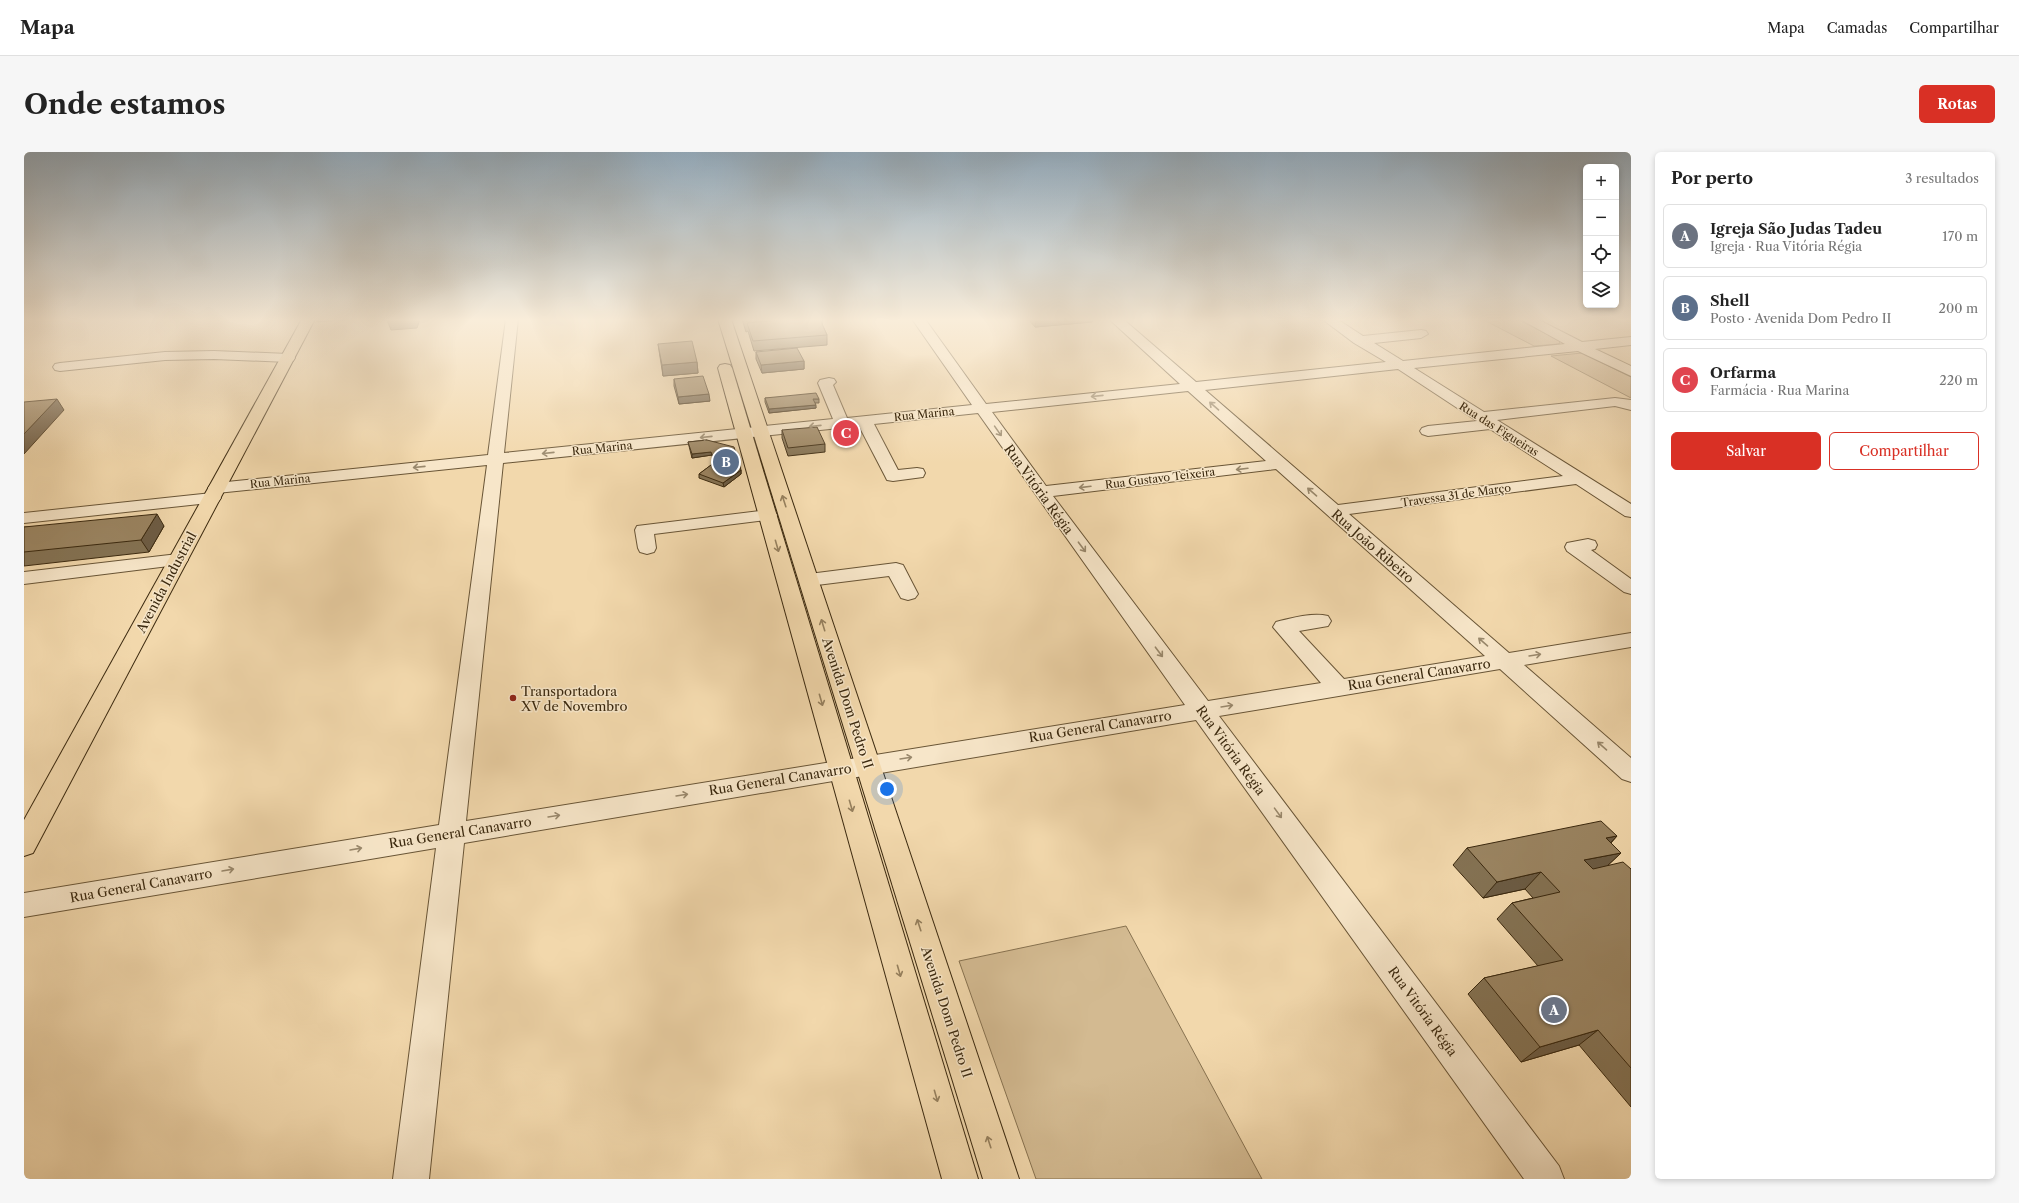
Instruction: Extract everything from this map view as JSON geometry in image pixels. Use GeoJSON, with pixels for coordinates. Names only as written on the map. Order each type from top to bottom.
{"type":"FeatureCollection","features":[{"type":"Feature","properties":{"kind":"main road","name":"Avenida Industrial"},"geometry":{"type":"LineString","coordinates":[[24,845],[283,367]]}},
{"type":"Feature","properties":{"kind":"main road","name":"Avenida Dom Pedro II"},"geometry":{"type":"LineString","coordinates":[[728,367],[809,580],[854,767],[960,1179]]}},
{"type":"Feature","properties":{"kind":"main road","name":"Avenida Dom Pedro II"},"geometry":{"type":"LineString","coordinates":[[736,367],[753,432],[768,515],[854,767],[1001,1179]]}},
{"type":"Feature","properties":{"kind":"street"},"geometry":{"type":"LineString","coordinates":[[411,1179],[507,367]]}},
{"type":"Feature","properties":{"kind":"street","name":"Rua Vitória Régia"},"geometry":{"type":"LineString","coordinates":[[952,367],[1041,492],[1546,1179]]}},
{"type":"Feature","properties":{"kind":"street","name":"Rua João Ribeiro"},"geometry":{"type":"LineString","coordinates":[[1170,367],[1631,772]]}},
{"type":"Feature","properties":{"kind":"street","name":"Rua Marina"},"geometry":{"type":"LineString","coordinates":[[24,518],[496,459],[1192,386],[1391,367]]}},
{"type":"Feature","properties":{"kind":"street","name":"Rua das Figueiras"},"geometry":{"type":"LineString","coordinates":[[1402,367],[1631,512]]}},
{"type":"Feature","properties":{"kind":"street"},"geometry":{"type":"LineString","coordinates":[[1621,367],[1631,372]]}},
{"type":"Feature","properties":{"kind":"street"},"geometry":{"type":"LineString","coordinates":[[829,382],[825,383],[842,423]]}},
{"type":"Feature","properties":{"kind":"street"},"geometry":{"type":"LineString","coordinates":[[1427,431],[1485,420],[1615,402],[1631,405]]}},
{"type":"Feature","properties":{"kind":"street"},"geometry":{"type":"LineString","coordinates":[[864,421],[893,476],[917,473]]}},
{"type":"Feature","properties":{"kind":"street","name":"Rua Gustavo Teixeira"},"geometry":{"type":"LineString","coordinates":[[1041,492],[1280,464]]}},
{"type":"Feature","properties":{"kind":"street","name":"Travessa 31 de Março"},"geometry":{"type":"LineString","coordinates":[[1334,511],[1578,479]]}},
{"type":"Feature","properties":{"kind":"street"},"geometry":{"type":"LineString","coordinates":[[647,548],[644,530],[768,515]]}},
{"type":"Feature","properties":{"kind":"street"},"geometry":{"type":"LineString","coordinates":[[1588,545],[1574,547],[1631,588]]}},
{"type":"Feature","properties":{"kind":"street"},"geometry":{"type":"LineString","coordinates":[[24,578],[178,560]]}},
{"type":"Feature","properties":{"kind":"street"},"geometry":{"type":"LineString","coordinates":[[809,580],[896,569],[908,594]]}},
{"type":"Feature","properties":{"kind":"street"},"geometry":{"type":"LineString","coordinates":[[1321,621],[1283,627],[1338,688]]}},
{"type":"Feature","properties":{"kind":"street","name":"Rua General Canavarro"},"geometry":{"type":"LineString","coordinates":[[24,905],[452,833],[1631,640]]}},
{"type":"Feature","properties":{"kind":"shaded area"},"geometry":{"type":"Polygon","coordinates":[[[1572,367],[1610,367],[1631,377],[1631,398],[1572,367]]]}},
{"type":"Feature","properties":{"kind":"shaded area"},"geometry":{"type":"Polygon","coordinates":[[[1126,926],[1262,1179],[1036,1179],[959,961],[1126,926]]]}},
{"type":"Feature","properties":{"kind":"building"},"geometry":{"type":"Polygon","coordinates":[[[703,376],[709,394],[678,397],[674,379],[703,376]]]}},
{"type":"Feature","properties":{"kind":"building"},"geometry":{"type":"Polygon","coordinates":[[[816,393],[819,399],[813,399],[816,405],[769,409],[765,398],[816,393]]]}},
{"type":"Feature","properties":{"kind":"building"},"geometry":{"type":"Polygon","coordinates":[[[57,399],[24,434],[24,402],[57,399]]]}},
{"type":"Feature","properties":{"kind":"building"},"geometry":{"type":"Polygon","coordinates":[[[817,427],[825,444],[788,448],[782,430],[817,427]]]}},
{"type":"Feature","properties":{"kind":"building"},"geometry":{"type":"Polygon","coordinates":[[[707,440],[734,447],[741,470],[723,483],[699,474],[715,462],[711,452],[692,454],[688,442],[707,440]]]}},
{"type":"Feature","properties":{"kind":"building"},"geometry":{"type":"Polygon","coordinates":[[[157,514],[141,540],[24,552],[24,527],[157,514]]]}},
{"type":"Feature","properties":{"kind":"building"},"geometry":{"type":"Polygon","coordinates":[[[1601,821],[1617,836],[1606,838],[1621,853],[1584,860],[1593,869],[1623,862],[1631,869],[1631,1068],[1598,1030],[1540,1047],[1484,978],[1563,960],[1512,903],[1560,892],[1541,872],[1497,882],[1467,848],[1601,821]]]}},
{"type":"Feature","properties":{"kind":"place","name":"Orfarma"},"geometry":{"type":"Point","coordinates":[846,433]}},
{"type":"Feature","properties":{"kind":"place","name":"Shell"},"geometry":{"type":"Point","coordinates":[726,462]}},
{"type":"Feature","properties":{"kind":"place","name":"Transportadora XV de Novembro"},"geometry":{"type":"Point","coordinates":[513,698]}},
{"type":"Feature","properties":{"kind":"place","name":"Igreja São Judas Tadeu"},"geometry":{"type":"Point","coordinates":[1554,1010]}}]}
